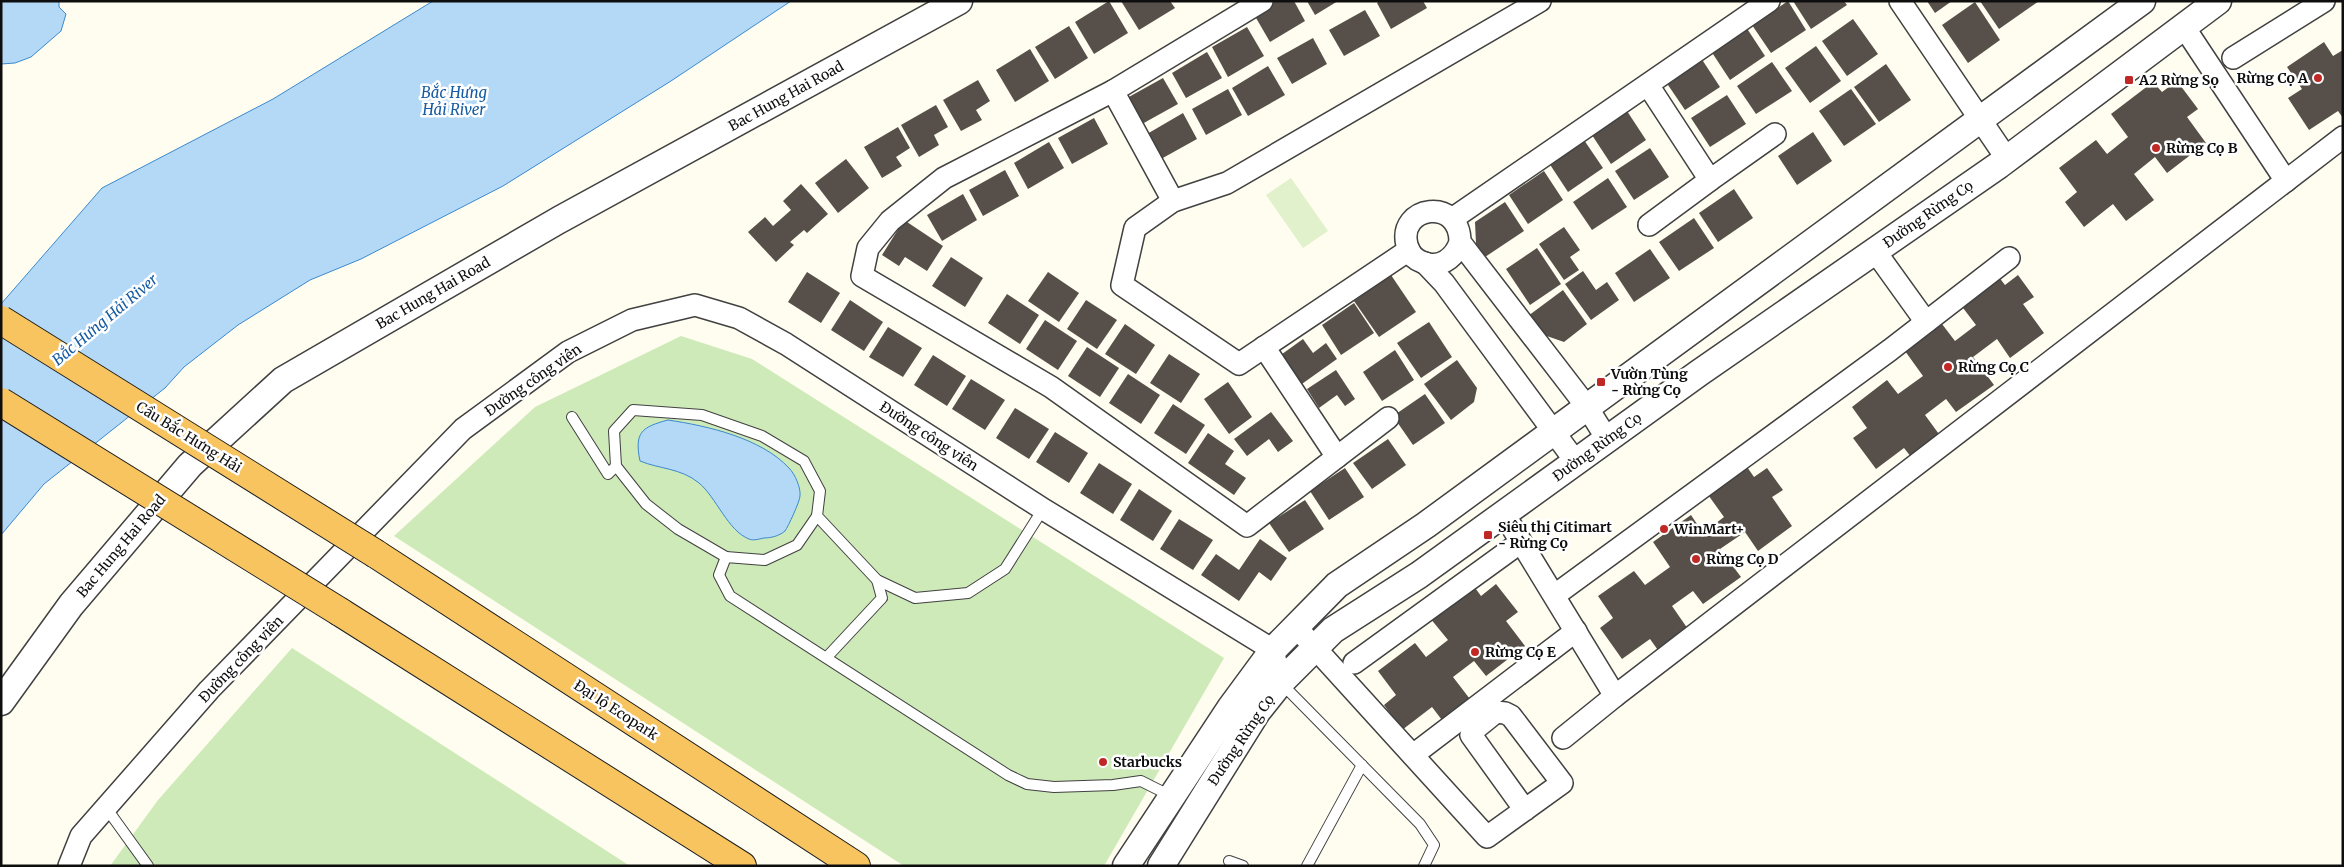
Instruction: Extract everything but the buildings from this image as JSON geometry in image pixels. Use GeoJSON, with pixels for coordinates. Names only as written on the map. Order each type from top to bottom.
{"type":"FeatureCollection","features":[{"type":"Feature","properties":{"kind":"highway","name":"Cầu Bắc Hưng Hải"},"geometry":{"type":"LineString","coordinates":[[1,320],[376,554]]}},
{"type":"Feature","properties":{"kind":"highway"},"geometry":{"type":"LineString","coordinates":[[1,402],[340,612],[742,866]]}},
{"type":"Feature","properties":{"kind":"highway","name":"Đại lộ Ecopark"},"geometry":{"type":"LineString","coordinates":[[376,554],[856,866]]}},
{"type":"Feature","properties":{"kind":"street","name":"Bac Hung Hai Road"},"geometry":{"type":"LineString","coordinates":[[1,702],[71,605],[190,465],[283,380],[559,220],[958,1]]}},
{"type":"Feature","properties":{"kind":"street"},"geometry":{"type":"LineString","coordinates":[[1262,1],[1113,91],[944,178],[890,222],[868,248],[862,276],[1051,387],[1247,526],[1388,418]]}},
{"type":"Feature","properties":{"kind":"street"},"geometry":{"type":"LineString","coordinates":[[1409,250],[1239,364],[1122,285],[1135,228],[1173,201],[1227,182],[1540,1]]}},
{"type":"Feature","properties":{"kind":"street"},"geometry":{"type":"LineString","coordinates":[[1452,219],[1769,1]]}},
{"type":"Feature","properties":{"kind":"street"},"geometry":{"type":"LineString","coordinates":[[1900,1],[2007,159]]}},
{"type":"Feature","properties":{"kind":"street","name":"Đường Rừng Cọ"},"geometry":{"type":"LineString","coordinates":[[1126,866],[1231,707],[1273,650],[1337,585],[1426,525],[2142,1]]}},
{"type":"Feature","properties":{"kind":"street","name":"Đường Rừng Cọ"},"geometry":{"type":"LineString","coordinates":[[1161,866],[1256,712],[1281,682],[1333,630],[1419,575],[1608,439],[2007,159],[2218,1]]}},
{"type":"Feature","properties":{"kind":"street"},"geometry":{"type":"LineString","coordinates":[[2233,58],[2324,1]]}},
{"type":"Feature","properties":{"kind":"street"},"geometry":{"type":"LineString","coordinates":[[2184,26],[2286,181]]}},
{"type":"Feature","properties":{"kind":"street"},"geometry":{"type":"LineString","coordinates":[[1648,85],[1710,180]]}},
{"type":"Feature","properties":{"kind":"street"},"geometry":{"type":"LineString","coordinates":[[1113,91],[1173,201]]}},
{"type":"Feature","properties":{"kind":"street"},"geometry":{"type":"LineString","coordinates":[[1650,225],[1775,134]]}},
{"type":"Feature","properties":{"kind":"street"},"geometry":{"type":"LineString","coordinates":[[1563,738],[1615,696],[2343,137]]}},
{"type":"Feature","properties":{"kind":"street"},"geometry":{"type":"LineString","coordinates":[[1424,264],[1438,264],[1450,259],[1458,248],[1460,233],[1447,214],[1432,210],[1418,215],[1408,227],[1406,235],[1412,256],[1424,264],[1444,283],[1576,462]]}},
{"type":"Feature","properties":{"kind":"street"},"geometry":{"type":"LineString","coordinates":[[1460,242],[1587,407],[1608,439]]}},
{"type":"Feature","properties":{"kind":"street"},"geometry":{"type":"LineString","coordinates":[[1876,251],[1926,322]]}},
{"type":"Feature","properties":{"kind":"street"},"geometry":{"type":"LineString","coordinates":[[1555,595],[1926,322],[2009,258]]}},
{"type":"Feature","properties":{"kind":"street","name":"Đường công viên"},"geometry":{"type":"LineString","coordinates":[[69,866],[81,836],[209,690],[463,430],[568,352],[632,320],[695,305],[740,318],[786,344],[1043,509],[1273,650]]}},
{"type":"Feature","properties":{"kind":"street"},"geometry":{"type":"LineString","coordinates":[[1264,347],[1337,457]]}},
{"type":"Feature","properties":{"kind":"street"},"geometry":{"type":"LineString","coordinates":[[1504,514],[1615,696]]}},
{"type":"Feature","properties":{"kind":"street"},"geometry":{"type":"LineString","coordinates":[[1354,663],[1521,542]]}},
{"type":"Feature","properties":{"kind":"street"},"geometry":{"type":"LineString","coordinates":[[1296,627],[1487,837],[1525,810],[1562,783],[1511,716],[1496,712],[1475,729],[1471,735],[1525,810]]}},
{"type":"Feature","properties":{"kind":"street"},"geometry":{"type":"LineString","coordinates":[[1412,755],[1576,631]]}},
{"type":"Feature","properties":{"kind":"street"},"geometry":{"type":"LineString","coordinates":[[1273,650],[1281,682]]}},
{"type":"Feature","properties":{"kind":"lane"},"geometry":{"type":"LineString","coordinates":[[633,410],[702,415],[762,436],[804,461],[820,491],[817,516],[797,545],[765,560],[726,557],[678,529],[646,504],[616,466],[614,431],[633,410]]}},
{"type":"Feature","properties":{"kind":"lane"},"geometry":{"type":"LineString","coordinates":[[572,417],[608,474],[616,466]]}},
{"type":"Feature","properties":{"kind":"lane"},"geometry":{"type":"LineString","coordinates":[[817,516],[877,580],[915,598],[968,593],[1005,569],[1043,509]]}},
{"type":"Feature","properties":{"kind":"lane"},"geometry":{"type":"LineString","coordinates":[[726,557],[719,575],[730,596],[1008,775],[1027,784],[1069,787],[1140,781],[1172,796]]}},
{"type":"Feature","properties":{"kind":"lane"},"geometry":{"type":"LineString","coordinates":[[827,657],[882,598],[877,580]]}},
{"type":"Feature","properties":{"kind":"lane"},"geometry":{"type":"LineString","coordinates":[[1281,682],[1420,824],[1434,845],[1424,866]]}},
{"type":"Feature","properties":{"kind":"lane"},"geometry":{"type":"LineString","coordinates":[[1307,866],[1362,765]]}},
{"type":"Feature","properties":{"kind":"lane"},"geometry":{"type":"LineString","coordinates":[[106,809],[148,866]]}},
{"type":"Feature","properties":{"kind":"lane"},"geometry":{"type":"LineString","coordinates":[[1229,861],[1243,866]]}},
{"type":"Feature","properties":{"kind":"green space"},"geometry":{"type":"Polygon","coordinates":[[[1291,178],[1328,231],[1303,248],[1266,195],[1291,178]]]}},
{"type":"Feature","properties":{"kind":"green space"},"geometry":{"type":"Polygon","coordinates":[[[681,336],[752,359],[1224,658],[1104,866],[904,866],[394,536],[535,407],[681,336]]]}},
{"type":"Feature","properties":{"kind":"green space"},"geometry":{"type":"Polygon","coordinates":[[[292,648],[630,866],[110,866],[158,800],[292,648]]]}},
{"type":"Feature","properties":{"kind":"water"},"geometry":{"type":"Polygon","coordinates":[[[1,1],[59,1],[59,7],[66,14],[61,31],[31,57],[15,63],[1,64],[1,1]]]}},
{"type":"Feature","properties":{"kind":"water","name":"Bắc Hưng Hải River"},"geometry":{"type":"Polygon","coordinates":[[[433,1],[791,1],[671,81],[503,186],[361,259],[310,280],[238,325],[184,367],[165,388],[44,484],[1,535],[1,304],[102,188],[273,99],[433,1]]]}},
{"type":"Feature","properties":{"kind":"water"},"geometry":{"type":"Polygon","coordinates":[[[668,420],[716,430],[749,441],[764,449],[789,468],[797,481],[800,496],[794,514],[785,531],[772,537],[749,539],[735,529],[699,483],[685,474],[640,461],[638,443],[642,432],[652,425],[668,420]]]}},
{"type":"Feature","properties":{"kind":"place","name":"Rừng Cọ A"},"geometry":{"type":"Point","coordinates":[2318,78]}},
{"type":"Feature","properties":{"kind":"place","name":"A2 Rừng Sọ"},"geometry":{"type":"Point","coordinates":[2129,80]}},
{"type":"Feature","properties":{"kind":"place","name":"Rừng Cọ B"},"geometry":{"type":"Point","coordinates":[2156,148]}},
{"type":"Feature","properties":{"kind":"place","name":"Rừng Cọ C"},"geometry":{"type":"Point","coordinates":[1948,367]}},
{"type":"Feature","properties":{"kind":"place","name":"Vườn Tùng - Rừng Cọ"},"geometry":{"type":"Point","coordinates":[1601,382]}},
{"type":"Feature","properties":{"kind":"place","name":"WinMart+"},"geometry":{"type":"Point","coordinates":[1664,529]}},
{"type":"Feature","properties":{"kind":"place","name":"Siêu thị Citimart - Rừng Cọ"},"geometry":{"type":"Point","coordinates":[1488,535]}},
{"type":"Feature","properties":{"kind":"place","name":"Rừng Cọ D"},"geometry":{"type":"Point","coordinates":[1696,559]}},
{"type":"Feature","properties":{"kind":"place","name":"Rừng Cọ E"},"geometry":{"type":"Point","coordinates":[1475,652]}},
{"type":"Feature","properties":{"kind":"place","name":"Starbucks"},"geometry":{"type":"Point","coordinates":[1103,762]}}]}
